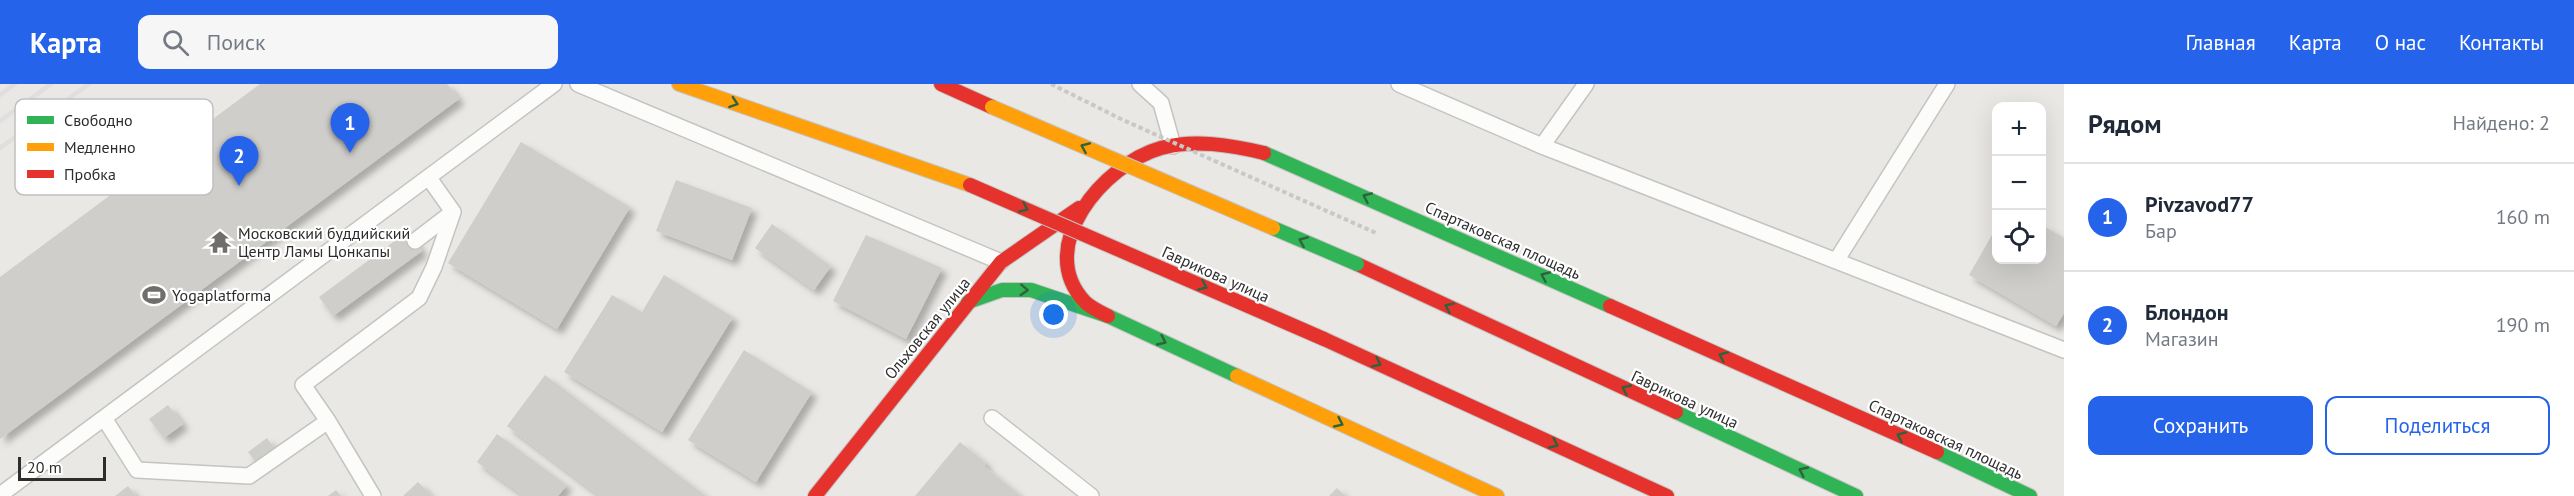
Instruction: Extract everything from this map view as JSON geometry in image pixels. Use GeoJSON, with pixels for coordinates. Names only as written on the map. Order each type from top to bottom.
{"type":"FeatureCollection","features":[{"type":"Feature","properties":{"kind":"main road"},"geometry":{"type":"LineString","coordinates":[[679,84],[970,185]]}},
{"type":"Feature","properties":{"kind":"main road","name":"Гаврикова улица"},"geometry":{"type":"LineString","coordinates":[[941,84],[1357,264],[1856,496]]}},
{"type":"Feature","properties":{"kind":"main road"},"geometry":{"type":"LineString","coordinates":[[954,84],[992,107]]}},
{"type":"Feature","properties":{"kind":"main road","name":"Гаврикова улица"},"geometry":{"type":"LineString","coordinates":[[835,123],[970,185],[1323,339],[1667,496]]}},
{"type":"Feature","properties":{"kind":"main road","name":"Спартаковская площадь"},"geometry":{"type":"LineString","coordinates":[[1108,316],[1085,302],[1072,283],[1068,256],[1072,232],[1085,203],[1121,167],[1145,153],[1173,146],[1217,144],[1275,156],[2005,482],[2030,496]]}},
{"type":"Feature","properties":{"kind":"main road","name":"Ольховская улица"},"geometry":{"type":"LineString","coordinates":[[815,496],[1001,262],[1085,203]]}},
{"type":"Feature","properties":{"kind":"main road","name":"Спартаковская площадь"},"geometry":{"type":"LineString","coordinates":[[968,302],[1002,290],[1031,290],[1108,316],[1497,496]]}},
{"type":"Feature","properties":{"kind":"lane"},"geometry":{"type":"LineString","coordinates":[[0,495],[554,84]]}},
{"type":"Feature","properties":{"kind":"lane"},"geometry":{"type":"LineString","coordinates":[[578,84],[1001,262]]}},
{"type":"Feature","properties":{"kind":"lane"},"geometry":{"type":"LineString","coordinates":[[1140,84],[1161,104],[1173,146]]}},
{"type":"Feature","properties":{"kind":"lane"},"geometry":{"type":"LineString","coordinates":[[1399,84],[1542,146],[2064,350]]}},
{"type":"Feature","properties":{"kind":"lane"},"geometry":{"type":"LineString","coordinates":[[1542,146],[1586,84]]}},
{"type":"Feature","properties":{"kind":"lane"},"geometry":{"type":"LineString","coordinates":[[1836,261],[1947,84]]}},
{"type":"Feature","properties":{"kind":"lane"},"geometry":{"type":"LineString","coordinates":[[429,178],[453,212]]}},
{"type":"Feature","properties":{"kind":"lane"},"geometry":{"type":"LineString","coordinates":[[415,241],[453,212]]}},
{"type":"Feature","properties":{"kind":"lane"},"geometry":{"type":"LineString","coordinates":[[373,496],[328,421],[303,385],[419,298],[434,267],[453,212]]}},
{"type":"Feature","properties":{"kind":"lane"},"geometry":{"type":"LineString","coordinates":[[104,418],[138,470],[249,476],[328,421]]}},
{"type":"Feature","properties":{"kind":"lane"},"geometry":{"type":"LineString","coordinates":[[992,418],[1091,496]]}},
{"type":"Feature","properties":{"kind":"path"},"geometry":{"type":"LineString","coordinates":[[1051,84],[1123,120],[1376,233]]}},
{"type":"Feature","properties":{"kind":"building"},"geometry":{"type":"Polygon","coordinates":[[[260,84],[447,84],[459,99],[0,439],[0,277],[110,195],[213,195],[213,119],[260,84]]]}},
{"type":"Feature","properties":{"kind":"building"},"geometry":{"type":"Polygon","coordinates":[[[521,142],[630,207],[557,329],[448,263],[521,142]]]}},
{"type":"Feature","properties":{"kind":"building"},"geometry":{"type":"Polygon","coordinates":[[[676,180],[752,208],[732,260],[656,231],[676,180]]]}},
{"type":"Feature","properties":{"kind":"building"},"geometry":{"type":"Polygon","coordinates":[[[772,224],[831,266],[814,290],[755,248],[772,224]]]}},
{"type":"Feature","properties":{"kind":"building"},"geometry":{"type":"Polygon","coordinates":[[[2046,227],[2064,238],[2064,313],[2056,326],[1969,275],[1992,235],[1992,264],[2046,264],[2046,227]]]}},
{"type":"Feature","properties":{"kind":"building"},"geometry":{"type":"Polygon","coordinates":[[[408,231],[422,251],[333,316],[319,297],[408,231]]]}},
{"type":"Feature","properties":{"kind":"building"},"geometry":{"type":"Polygon","coordinates":[[[866,235],[942,268],[906,339],[833,301],[866,235]]]}},
{"type":"Feature","properties":{"kind":"building"},"geometry":{"type":"Polygon","coordinates":[[[664,275],[733,317],[662,432],[564,372],[612,295],[642,312],[664,275]]]}},
{"type":"Feature","properties":{"kind":"building"},"geometry":{"type":"Polygon","coordinates":[[[744,350],[812,392],[756,482],[688,440],[744,350]]]}},
{"type":"Feature","properties":{"kind":"building"},"geometry":{"type":"Polygon","coordinates":[[[545,375],[706,496],[600,496],[507,426],[545,375]]]}},
{"type":"Feature","properties":{"kind":"building"},"geometry":{"type":"Polygon","coordinates":[[[168,405],[183,424],[164,438],[149,419],[168,405]]]}},
{"type":"Feature","properties":{"kind":"building"},"geometry":{"type":"Polygon","coordinates":[[[497,434],[567,485],[558,496],[524,496],[477,462],[497,434]]]}},
{"type":"Feature","properties":{"kind":"building"},"geometry":{"type":"Polygon","coordinates":[[[267,438],[277,452],[258,465],[248,452],[267,438]]]}},
{"type":"Feature","properties":{"kind":"building"},"geometry":{"type":"Polygon","coordinates":[[[960,442],[986,463],[984,466],[1021,496],[915,496],[960,442]]]}},
{"type":"Feature","properties":{"kind":"building"},"geometry":{"type":"Polygon","coordinates":[[[418,482],[432,496],[403,496],[418,482]]]}},
{"type":"Feature","properties":{"kind":"building"},"geometry":{"type":"Polygon","coordinates":[[[128,486],[136,496],[115,496],[128,486]]]}},
{"type":"Feature","properties":{"kind":"building"},"geometry":{"type":"Polygon","coordinates":[[[1337,488],[1345,496],[1329,496],[1337,488]]]}},
{"type":"Feature","properties":{"kind":"building"},"geometry":{"type":"Polygon","coordinates":[[[336,490],[341,496],[328,496],[336,490]]]}},
{"type":"Feature","properties":{"kind":"railway"},"geometry":{"type":"LineString","coordinates":[[0,95],[15,84]]}},
{"type":"Feature","properties":{"kind":"railway"},"geometry":{"type":"LineString","coordinates":[[30,99],[51,84]]}},
{"type":"Feature","properties":{"kind":"railway"},"geometry":{"type":"LineString","coordinates":[[68,99],[89,84]]}},
{"type":"Feature","properties":{"kind":"railway"},"geometry":{"type":"LineString","coordinates":[[0,121],[15,110]]}},
{"type":"Feature","properties":{"kind":"railway"},"geometry":{"type":"LineString","coordinates":[[0,148],[15,137]]}},
{"type":"Feature","properties":{"kind":"traffic: fast"},"geometry":{"type":"LineString","coordinates":[[1264,153],[1610,306]]}},
{"type":"Feature","properties":{"kind":"traffic: fast"},"geometry":{"type":"LineString","coordinates":[[1273,228],[1357,264]]}},
{"type":"Feature","properties":{"kind":"traffic: fast"},"geometry":{"type":"LineString","coordinates":[[968,302],[1002,290],[1031,290],[1108,316],[1237,376]]}},
{"type":"Feature","properties":{"kind":"traffic: fast"},"geometry":{"type":"LineString","coordinates":[[1676,412],[1856,496]]}},
{"type":"Feature","properties":{"kind":"traffic: fast"},"geometry":{"type":"LineString","coordinates":[[1937,452],[2030,496]]}},
{"type":"Feature","properties":{"kind":"traffic: slow"},"geometry":{"type":"LineString","coordinates":[[679,84],[970,185]]}},
{"type":"Feature","properties":{"kind":"traffic: slow"},"geometry":{"type":"LineString","coordinates":[[992,107],[1273,228]]}},
{"type":"Feature","properties":{"kind":"traffic: slow"},"geometry":{"type":"LineString","coordinates":[[1237,376],[1497,496]]}},
{"type":"Feature","properties":{"kind":"traffic: jam"},"geometry":{"type":"LineString","coordinates":[[941,84],[992,107]]}},
{"type":"Feature","properties":{"kind":"traffic: jam"},"geometry":{"type":"LineString","coordinates":[[1108,316],[1085,302],[1071,280],[1067,257],[1071,233],[1082,210],[1098,189],[1118,171],[1139,157],[1174,145],[1212,144],[1264,153]]}},
{"type":"Feature","properties":{"kind":"traffic: jam"},"geometry":{"type":"LineString","coordinates":[[970,185],[1324,339]]}},
{"type":"Feature","properties":{"kind":"traffic: jam"},"geometry":{"type":"LineString","coordinates":[[815,496],[1001,262],[1079,208]]}},
{"type":"Feature","properties":{"kind":"traffic: jam"},"geometry":{"type":"LineString","coordinates":[[1357,264],[1676,412]]}},
{"type":"Feature","properties":{"kind":"traffic: jam"},"geometry":{"type":"LineString","coordinates":[[1610,306],[1937,452]]}},
{"type":"Feature","properties":{"kind":"traffic: jam"},"geometry":{"type":"LineString","coordinates":[[1324,339],[1667,496]]}},
{"type":"Feature","properties":{"kind":"place","name":"Pivzavod77"},"geometry":{"type":"Point","coordinates":[350,153]}},
{"type":"Feature","properties":{"kind":"place","name":"Блондон"},"geometry":{"type":"Point","coordinates":[239,186]}},
{"type":"Feature","properties":{"kind":"place","name":"Московский буддийский Центр Ламы Цонкапы"},"geometry":{"type":"Point","coordinates":[220,242]}},
{"type":"Feature","properties":{"kind":"place","name":"Yogaplatforma"},"geometry":{"type":"Point","coordinates":[154,295]}}]}
